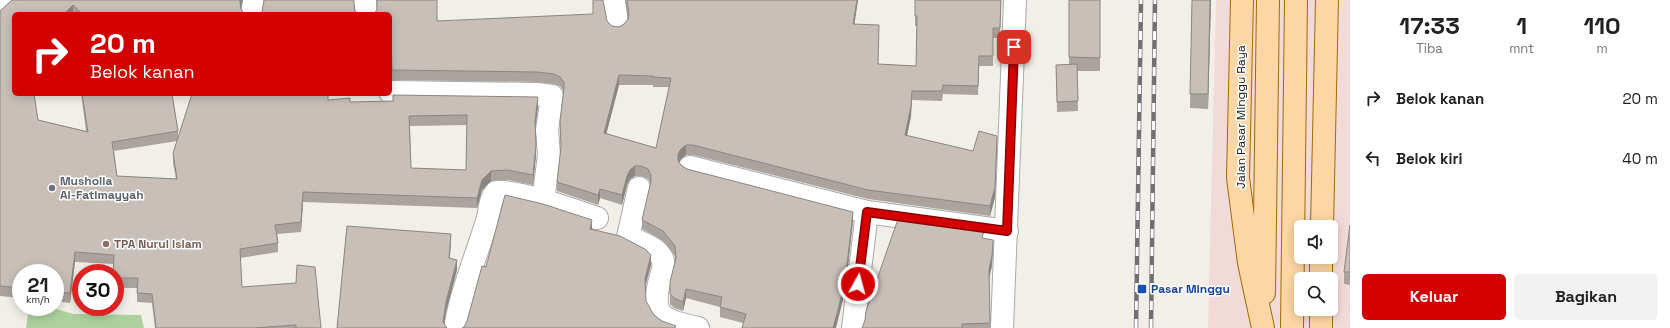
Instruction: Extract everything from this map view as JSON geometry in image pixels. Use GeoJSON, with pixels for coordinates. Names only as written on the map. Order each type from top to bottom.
{"type":"FeatureCollection","features":[{"type":"Feature","properties":{"kind":"main road","name":"Jalan Pasar Minggu Raya"},"geometry":{"type":"LineString","coordinates":[[1242,0],[1238,178],[1249,263],[1264,328]]}},
{"type":"Feature","properties":{"kind":"main road","name":"Jalan Pasar Minggu Raya"},"geometry":{"type":"LineString","coordinates":[[1264,328],[1268,0]]}},
{"type":"Feature","properties":{"kind":"main road"},"geometry":{"type":"LineString","coordinates":[[1292,328],[1296,0]]}},
{"type":"Feature","properties":{"kind":"main road"},"geometry":{"type":"LineString","coordinates":[[1322,220],[1327,0]]}},
{"type":"Feature","properties":{"kind":"main road"},"geometry":{"type":"LineString","coordinates":[[1321,316],[1321,328]]}},
{"type":"Feature","properties":{"kind":"street"},"geometry":{"type":"LineString","coordinates":[[0,5],[4,0]]}},
{"type":"Feature","properties":{"kind":"street"},"geometry":{"type":"LineString","coordinates":[[252,12],[254,0]]}},
{"type":"Feature","properties":{"kind":"street"},"geometry":{"type":"LineString","coordinates":[[365,0],[366,12]]}},
{"type":"Feature","properties":{"kind":"street"},"geometry":{"type":"LineString","coordinates":[[614,0],[616,24]]}},
{"type":"Feature","properties":{"kind":"street"},"geometry":{"type":"LineString","coordinates":[[1002,328],[1015,0]]}},
{"type":"Feature","properties":{"kind":"street"},"geometry":{"type":"LineString","coordinates":[[392,92],[537,94],[552,96],[547,130],[549,155],[543,201]]}},
{"type":"Feature","properties":{"kind":"street"},"geometry":{"type":"LineString","coordinates":[[690,167],[867,212],[1007,231]]}},
{"type":"Feature","properties":{"kind":"street"},"geometry":{"type":"LineString","coordinates":[[639,188],[628,237],[657,251],[662,258],[664,264],[656,296],[658,311],[664,319],[697,328]]}},
{"type":"Feature","properties":{"kind":"street"},"geometry":{"type":"LineString","coordinates":[[455,328],[458,311],[488,219],[492,196],[496,192],[503,192],[543,201],[597,218]]}},
{"type":"Feature","properties":{"kind":"street"},"geometry":{"type":"LineString","coordinates":[[853,328],[867,212]]}},
{"type":"Feature","properties":{"kind":"shaded area"},"geometry":{"type":"Polygon","coordinates":[[[1216,0],[1350,0],[1350,328],[1208,328],[1216,0]]]}},
{"type":"Feature","properties":{"kind":"green space"},"geometry":{"type":"Polygon","coordinates":[[[64,311],[72,314],[72,316],[141,315],[144,328],[26,328],[28,316],[64,316],[64,311]]]}},
{"type":"Feature","properties":{"kind":"building"},"geometry":{"type":"Polygon","coordinates":[[[12,0],[240,0],[243,12],[80,12],[73,5],[66,12],[12,12],[12,96],[34,96],[38,120],[88,132],[82,96],[172,96],[178,131],[112,142],[117,176],[177,179],[173,153],[191,96],[328,96],[328,100],[350,98],[350,102],[393,101],[393,95],[538,97],[535,121],[536,145],[533,175],[508,170],[491,171],[482,180],[477,198],[303,192],[301,222],[275,225],[278,243],[240,249],[242,287],[296,283],[297,265],[315,267],[321,328],[296,328],[296,325],[253,328],[156,328],[152,294],[137,293],[138,278],[124,278],[124,264],[114,264],[114,255],[75,252],[74,264],[72,264],[70,293],[64,293],[64,264],[12,264],[12,287],[0,286],[0,11],[12,0]],[[467,115],[409,116],[411,168],[466,170],[467,115]]]}},
{"type":"Feature","properties":{"kind":"building"},"geometry":{"type":"Polygon","coordinates":[[[264,0],[354,0],[356,12],[262,12],[264,0]]]}},
{"type":"Feature","properties":{"kind":"building"},"geometry":{"type":"Polygon","coordinates":[[[377,0],[437,0],[437,21],[593,14],[593,0],[603,0],[607,21],[612,26],[619,27],[628,19],[629,13],[627,0],[857,0],[853,24],[879,25],[878,64],[916,66],[917,16],[915,16],[915,0],[1001,0],[1000,28],[993,28],[993,56],[979,56],[978,86],[943,85],[942,91],[912,91],[911,106],[905,135],[973,151],[979,131],[997,136],[995,187],[990,206],[868,190],[693,145],[686,145],[678,154],[678,161],[687,169],[853,212],[845,283],[833,328],[742,328],[746,314],[720,307],[722,297],[686,289],[683,302],[674,298],[670,294],[670,282],[676,258],[675,246],[663,231],[642,220],[651,181],[651,175],[648,169],[641,166],[635,166],[630,170],[622,195],[600,189],[598,195],[557,182],[561,147],[560,121],[564,88],[564,82],[560,77],[554,74],[537,72],[392,70],[392,12],[375,12],[377,10],[377,0]],[[619,75],[604,133],[656,148],[671,78],[619,75]]]}},
{"type":"Feature","properties":{"kind":"building"},"geometry":{"type":"Polygon","coordinates":[[[1069,0],[1100,0],[1100,58],[1069,57],[1069,0]]]}},
{"type":"Feature","properties":{"kind":"building"},"geometry":{"type":"Polygon","coordinates":[[[1192,0],[1210,0],[1208,94],[1190,94],[1192,0]]]}},
{"type":"Feature","properties":{"kind":"building"},"geometry":{"type":"Polygon","coordinates":[[[1077,64],[1078,101],[1057,102],[1056,65],[1077,64]]]}},
{"type":"Feature","properties":{"kind":"building"},"geometry":{"type":"Polygon","coordinates":[[[505,195],[543,204],[592,220],[590,229],[620,236],[645,249],[651,255],[645,279],[646,301],[654,315],[662,321],[676,326],[675,328],[462,328],[467,321],[482,266],[486,267],[505,195]]]}},
{"type":"Feature","properties":{"kind":"building"},"geometry":{"type":"Polygon","coordinates":[[[898,219],[984,231],[982,238],[993,240],[989,269],[990,323],[962,324],[962,328],[862,328],[866,311],[898,219]]]}},
{"type":"Feature","properties":{"kind":"building"},"geometry":{"type":"Polygon","coordinates":[[[1350,225],[1350,272],[1344,272],[1350,225]]]}},
{"type":"Feature","properties":{"kind":"building"},"geometry":{"type":"Polygon","coordinates":[[[347,226],[451,234],[449,258],[457,260],[446,302],[443,322],[447,328],[337,328],[347,226]]]}},
{"type":"Feature","properties":{"kind":"railway"},"geometry":{"type":"LineString","coordinates":[[1136,328],[1141,0]]}},
{"type":"Feature","properties":{"kind":"railway"},"geometry":{"type":"LineString","coordinates":[[1151,328],[1155,0]]}},
{"type":"Feature","properties":{"kind":"place","name":"Musholla Al-Fatimayyah"},"geometry":{"type":"Point","coordinates":[52,188]}},
{"type":"Feature","properties":{"kind":"place","name":"TPA Nurul Islam"},"geometry":{"type":"Point","coordinates":[106,244]}},
{"type":"Feature","properties":{"kind":"place","name":"Pasar Minggu"},"geometry":{"type":"Point","coordinates":[1142,289]}},
{"type":"Feature","properties":{"kind":"route"},"geometry":{"type":"LineString","coordinates":[[858,284],[867,212],[1007,231],[1014,47]]}}]}
